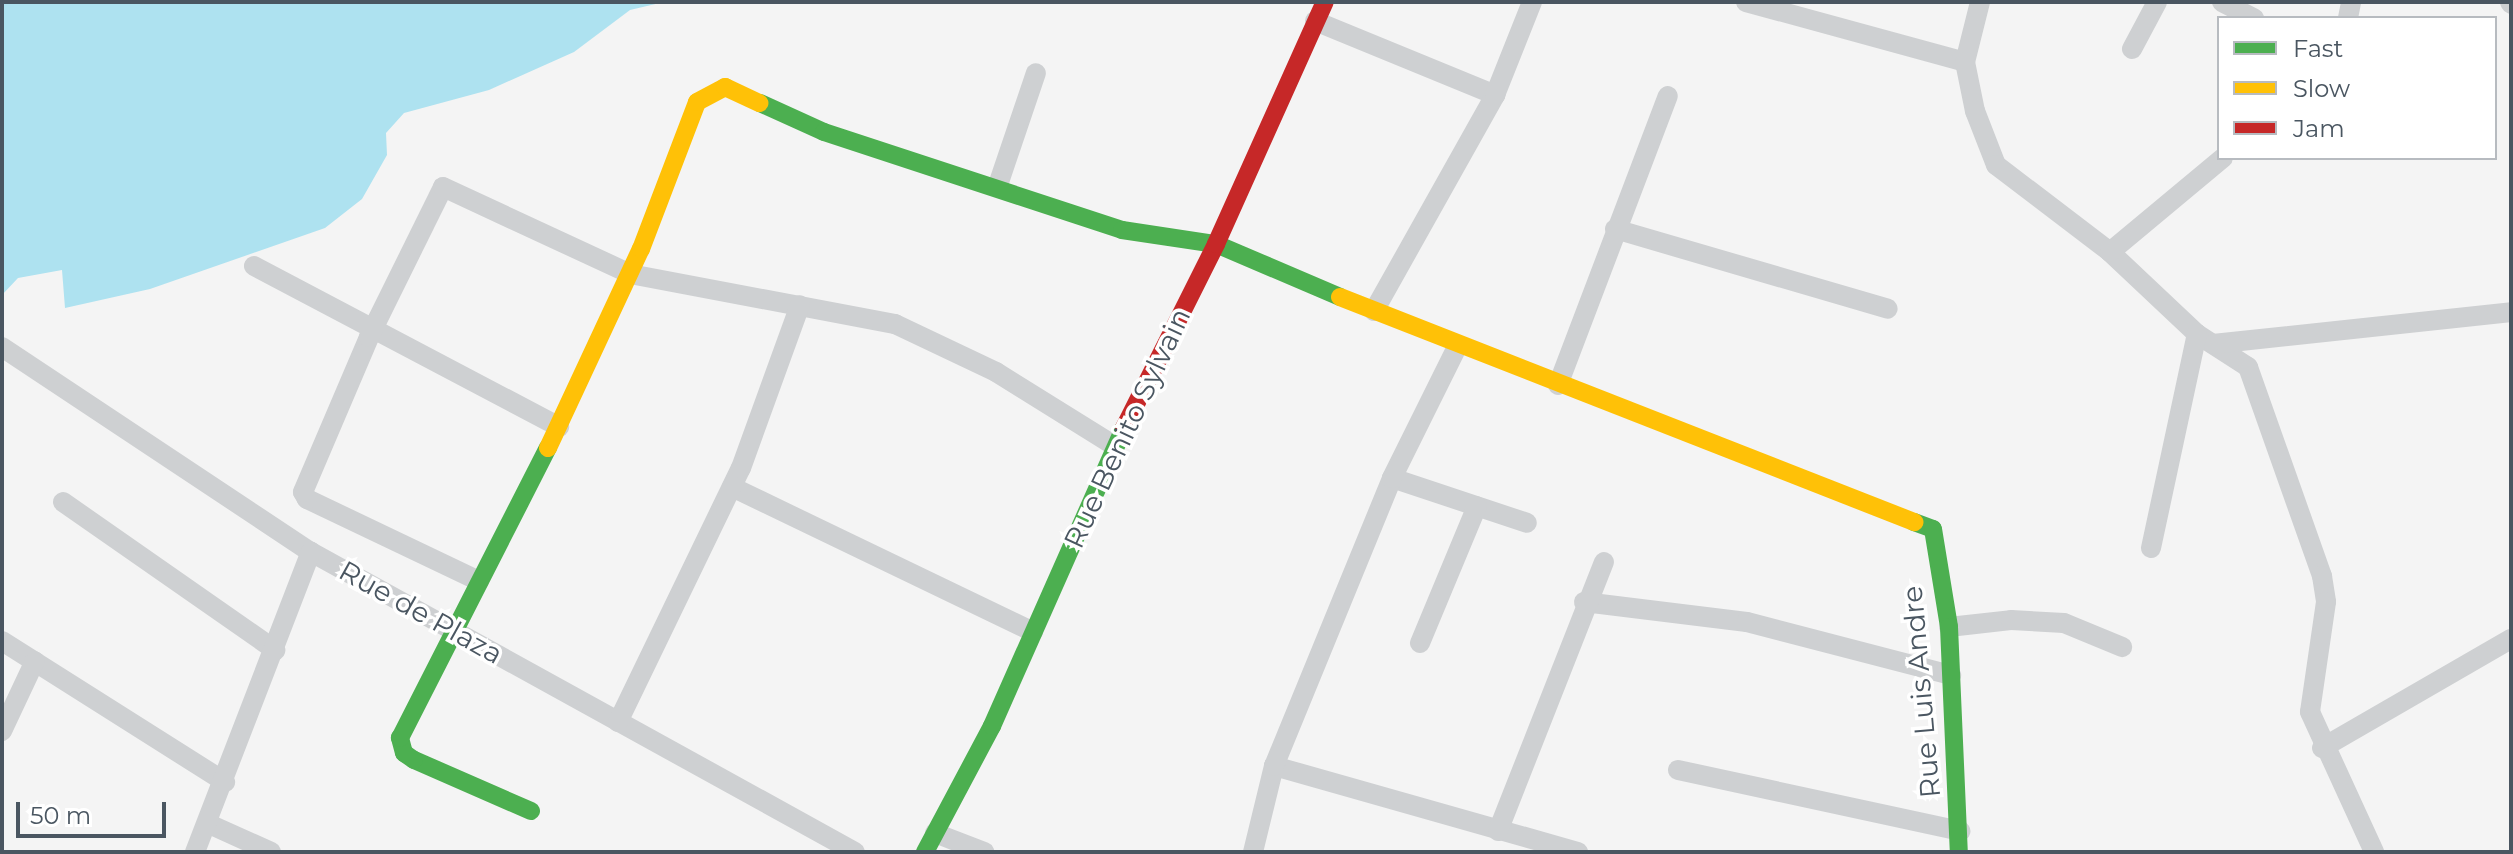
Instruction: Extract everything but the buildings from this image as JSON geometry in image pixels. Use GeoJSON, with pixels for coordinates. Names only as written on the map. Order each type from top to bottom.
{"type":"FeatureCollection","features":[{"type":"Feature","properties":{"kind":"street"},"geometry":{"type":"LineString","coordinates":[[1374,311],[1495,95],[1532,2]]}},
{"type":"Feature","properties":{"kind":"street"},"geometry":{"type":"LineString","coordinates":[[1746,2],[1965,62]]}},
{"type":"Feature","properties":{"kind":"street"},"geometry":{"type":"LineString","coordinates":[[1980,2],[1965,62],[1975,111],[1996,165],[2110,252],[2205,339],[2248,367],[2322,576],[2326,602],[2310,712],[2322,748],[2374,852]]}},
{"type":"Feature","properties":{"kind":"street"},"geometry":{"type":"LineString","coordinates":[[2132,49],[2157,2]]}},
{"type":"Feature","properties":{"kind":"street"},"geometry":{"type":"LineString","coordinates":[[2222,2],[2250,16]]}},
{"type":"Feature","properties":{"kind":"street"},"geometry":{"type":"LineString","coordinates":[[1321,7],[1495,95]]}},
{"type":"Feature","properties":{"kind":"street","name":"Rue Benito Sylvain"},"geometry":{"type":"LineString","coordinates":[[925,852],[992,726],[1115,446],[1216,244],[1321,7]]}},
{"type":"Feature","properties":{"kind":"street"},"geometry":{"type":"LineString","coordinates":[[998,185],[1036,73]]}},
{"type":"Feature","properties":{"kind":"street"},"geometry":{"type":"LineString","coordinates":[[531,811],[404,753],[400,738],[452,628],[559,427],[630,274],[697,102],[710,91],[725,87],[824,132],[998,185],[1122,230],[1216,244],[1457,347],[1558,385],[1668,96]]}},
{"type":"Feature","properties":{"kind":"street"},"geometry":{"type":"LineString","coordinates":[[2110,252],[2221,160]]}},
{"type":"Feature","properties":{"kind":"street"},"geometry":{"type":"LineString","coordinates":[[479,581],[307,499],[303,492],[374,326],[443,187],[630,274],[895,324],[996,372],[1115,446]]}},
{"type":"Feature","properties":{"kind":"street"},"geometry":{"type":"LineString","coordinates":[[1615,229],[1888,309]]}},
{"type":"Feature","properties":{"kind":"street"},"geometry":{"type":"LineString","coordinates":[[254,266],[374,326],[559,427]]}},
{"type":"Feature","properties":{"kind":"street"},"geometry":{"type":"LineString","coordinates":[[618,722],[732,487],[800,305]]}},
{"type":"Feature","properties":{"kind":"street"},"geometry":{"type":"LineString","coordinates":[[2205,339],[2511,312]]}},
{"type":"Feature","properties":{"kind":"street"},"geometry":{"type":"LineString","coordinates":[[2151,548],[2205,339]]}},
{"type":"Feature","properties":{"kind":"street","name":"Rue de Plaza"},"geometry":{"type":"LineString","coordinates":[[2,347],[311,552],[855,852]]}},
{"type":"Feature","properties":{"kind":"street"},"geometry":{"type":"LineString","coordinates":[[1253,852],[1274,766],[1392,478],[1457,347]]}},
{"type":"Feature","properties":{"kind":"street","name":"Rue Luis Andre"},"geometry":{"type":"LineString","coordinates":[[1558,385],[1933,529],[1949,627],[1959,852]]}},
{"type":"Feature","properties":{"kind":"street"},"geometry":{"type":"LineString","coordinates":[[1392,478],[1527,523]]}},
{"type":"Feature","properties":{"kind":"street"},"geometry":{"type":"LineString","coordinates":[[732,487],[1033,632]]}},
{"type":"Feature","properties":{"kind":"street"},"geometry":{"type":"LineString","coordinates":[[63,502],[275,650]]}},
{"type":"Feature","properties":{"kind":"street"},"geometry":{"type":"LineString","coordinates":[[1420,643],[1477,506]]}},
{"type":"Feature","properties":{"kind":"street"},"geometry":{"type":"LineString","coordinates":[[195,852],[209,824],[311,552]]}},
{"type":"Feature","properties":{"kind":"street"},"geometry":{"type":"LineString","coordinates":[[1498,831],[1584,602],[1604,562]]}},
{"type":"Feature","properties":{"kind":"street"},"geometry":{"type":"LineString","coordinates":[[1584,602],[1747,622],[1951,675]]}},
{"type":"Feature","properties":{"kind":"street"},"geometry":{"type":"LineString","coordinates":[[1949,627],[2011,620],[2064,623],[2122,647]]}},
{"type":"Feature","properties":{"kind":"street"},"geometry":{"type":"LineString","coordinates":[[2322,748],[2511,639]]}},
{"type":"Feature","properties":{"kind":"street"},"geometry":{"type":"LineString","coordinates":[[2,641],[225,782]]}},
{"type":"Feature","properties":{"kind":"street"},"geometry":{"type":"LineString","coordinates":[[2,731],[35,661]]}},
{"type":"Feature","properties":{"kind":"street"},"geometry":{"type":"LineString","coordinates":[[1274,766],[1578,852]]}},
{"type":"Feature","properties":{"kind":"street"},"geometry":{"type":"LineString","coordinates":[[1678,770],[1960,831]]}},
{"type":"Feature","properties":{"kind":"street"},"geometry":{"type":"LineString","coordinates":[[209,824],[271,852]]}},
{"type":"Feature","properties":{"kind":"street"},"geometry":{"type":"LineString","coordinates":[[935,833],[984,852]]}},
{"type":"Feature","properties":{"kind":"water"},"geometry":{"type":"Polygon","coordinates":[[[2,2],[664,2],[630,10],[574,52],[489,90],[404,113],[386,133],[387,155],[362,199],[325,228],[150,289],[65,308],[62,270],[18,278],[2,295],[2,2]]]}},
{"type":"Feature","properties":{"kind":"traffic: fast"},"geometry":{"type":"LineString","coordinates":[[760,103],[824,132],[1122,230],[1216,244],[1340,297]]}},
{"type":"Feature","properties":{"kind":"traffic: fast"},"geometry":{"type":"LineString","coordinates":[[925,852],[992,726],[1124,428]]}},
{"type":"Feature","properties":{"kind":"traffic: fast"},"geometry":{"type":"LineString","coordinates":[[531,811],[414,760],[404,753],[400,738],[548,448]]}},
{"type":"Feature","properties":{"kind":"traffic: fast"},"geometry":{"type":"LineString","coordinates":[[1914,522],[1933,529],[1949,627],[1959,852]]}},
{"type":"Feature","properties":{"kind":"traffic: slow"},"geometry":{"type":"LineString","coordinates":[[548,448],[641,249],[697,102],[725,87],[760,103]]}},
{"type":"Feature","properties":{"kind":"traffic: slow"},"geometry":{"type":"LineString","coordinates":[[1340,297],[1914,522]]}},
{"type":"Feature","properties":{"kind":"traffic: jam"},"geometry":{"type":"LineString","coordinates":[[1124,428],[1216,244],[1325,2]]}}]}
